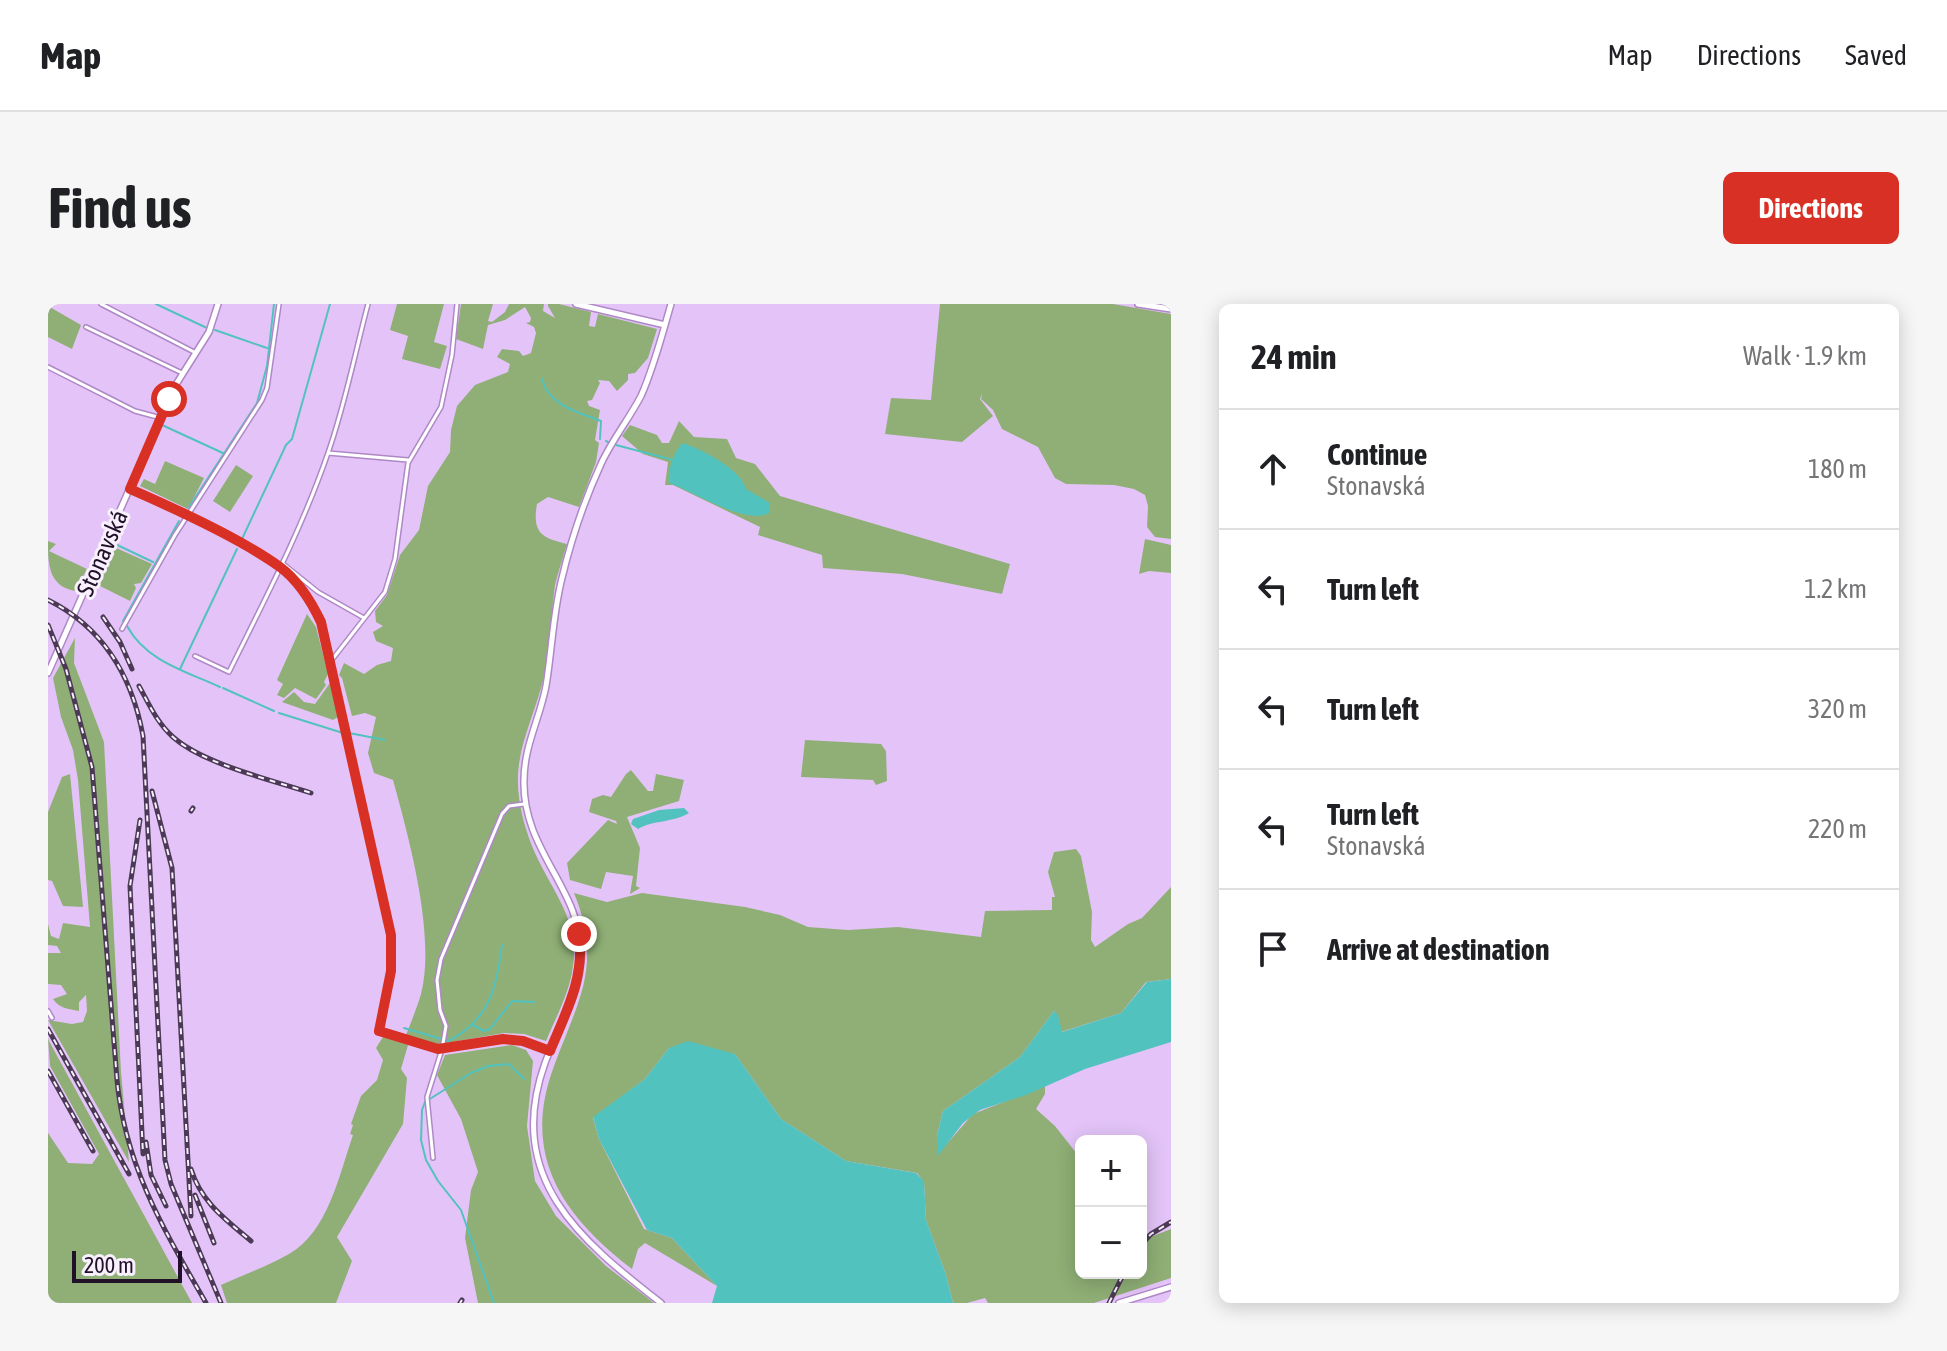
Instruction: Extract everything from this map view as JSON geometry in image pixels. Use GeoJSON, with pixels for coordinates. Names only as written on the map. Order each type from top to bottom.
{"type":"FeatureCollection","features":[{"type":"Feature","properties":{"kind":"street"},"geometry":{"type":"LineString","coordinates":[[101,304],[196,353]]}},
{"type":"Feature","properties":{"kind":"street","name":"Stonavská"},"geometry":{"type":"LineString","coordinates":[[48,673],[161,418],[182,373],[209,332],[218,304]]}},
{"type":"Feature","properties":{"kind":"street"},"geometry":{"type":"LineString","coordinates":[[122,629],[175,535],[262,400],[267,388],[279,304]]}},
{"type":"Feature","properties":{"kind":"street"},"geometry":{"type":"LineString","coordinates":[[195,656],[229,672],[282,565],[328,453],[368,304]]}},
{"type":"Feature","properties":{"kind":"street"},"geometry":{"type":"LineString","coordinates":[[331,661],[385,592],[395,559],[403,484],[410,460],[441,407],[452,355],[457,304]]}},
{"type":"Feature","properties":{"kind":"street"},"geometry":{"type":"LineString","coordinates":[[576,304],[665,325]]}},
{"type":"Feature","properties":{"kind":"street"},"geometry":{"type":"LineString","coordinates":[[661,1303],[587,1242],[563,1214],[539,1162],[534,1122],[537,1090],[573,998],[580,972],[581,946],[575,915],[537,844],[524,804],[525,757],[546,686],[561,580],[601,462],[646,384],[671,304]]}},
{"type":"Feature","properties":{"kind":"street"},"geometry":{"type":"LineString","coordinates":[[1138,304],[1171,309]]}},
{"type":"Feature","properties":{"kind":"street"},"geometry":{"type":"LineString","coordinates":[[86,327],[182,373]]}},
{"type":"Feature","properties":{"kind":"street"},"geometry":{"type":"LineString","coordinates":[[48,367],[135,411],[161,418]]}},
{"type":"Feature","properties":{"kind":"street"},"geometry":{"type":"LineString","coordinates":[[328,453],[410,460]]}},
{"type":"Feature","properties":{"kind":"street"},"geometry":{"type":"LineString","coordinates":[[130,489],[282,565],[318,592],[364,618]]}},
{"type":"Feature","properties":{"kind":"street"},"geometry":{"type":"LineString","coordinates":[[282,565],[312,603],[321,622],[391,935],[391,971],[379,1031],[442,1049],[503,1039],[523,1041],[550,1051]]}},
{"type":"Feature","properties":{"kind":"street"},"geometry":{"type":"LineString","coordinates":[[433,1158],[427,1097],[446,1026],[440,1010],[437,980],[441,959],[502,814],[509,806],[524,804]]}},
{"type":"Feature","properties":{"kind":"street"},"geometry":{"type":"LineString","coordinates":[[48,1011],[52,1018]]}},
{"type":"Feature","properties":{"kind":"street"},"geometry":{"type":"LineString","coordinates":[[1119,1303],[1171,1287]]}},
{"type":"Feature","properties":{"kind":"shaded area"},"geometry":{"type":"Polygon","coordinates":[[[397,304],[444,304],[434,342],[447,346],[440,369],[402,359],[408,336],[390,330],[397,304]]]}},
{"type":"Feature","properties":{"kind":"shaded area"},"geometry":{"type":"Polygon","coordinates":[[[461,304],[493,304],[488,321],[492,322],[505,312],[509,304],[544,304],[543,311],[555,318],[548,304],[559,304],[591,312],[589,326],[595,327],[598,314],[657,329],[648,358],[635,373],[628,374],[628,380],[617,391],[609,381],[598,380],[600,383],[592,400],[587,401],[589,406],[600,410],[595,440],[599,443],[596,462],[579,507],[548,497],[537,504],[536,521],[540,532],[567,544],[555,585],[544,676],[519,763],[519,796],[531,844],[569,920],[574,950],[569,985],[546,1041],[524,1034],[504,1033],[435,1045],[406,1035],[421,994],[425,971],[419,887],[393,780],[374,773],[368,753],[376,717],[365,713],[352,716],[339,675],[344,663],[364,674],[377,665],[391,661],[393,648],[376,641],[373,632],[383,626],[376,622],[375,611],[387,595],[400,555],[419,530],[428,486],[450,452],[457,406],[475,385],[508,372],[510,364],[497,357],[502,349],[519,351],[523,356],[531,353],[536,333],[534,327],[526,323],[531,318],[525,307],[505,320],[488,325],[483,349],[456,339],[461,304]]]}},
{"type":"Feature","properties":{"kind":"shaded area"},"geometry":{"type":"Polygon","coordinates":[[[940,304],[1113,304],[1171,314],[1171,539],[1155,537],[1147,527],[1145,495],[1134,489],[1114,485],[1066,484],[1055,478],[1038,447],[1002,429],[993,410],[981,399],[982,393],[980,399],[993,416],[962,442],[885,434],[891,398],[931,400],[940,304]]]}},
{"type":"Feature","properties":{"kind":"shaded area"},"geometry":{"type":"Polygon","coordinates":[[[48,306],[81,325],[72,349],[48,337],[48,306]]]}},
{"type":"Feature","properties":{"kind":"shaded area"},"geometry":{"type":"Polygon","coordinates":[[[679,421],[694,437],[727,439],[736,458],[755,464],[780,496],[1010,564],[1002,594],[902,574],[823,568],[822,555],[758,535],[760,527],[673,485],[665,485],[668,462],[643,454],[622,436],[630,425],[657,435],[662,443],[669,443],[679,421]]]}},
{"type":"Feature","properties":{"kind":"shaded area"},"geometry":{"type":"Polygon","coordinates":[[[683,443],[729,467],[746,489],[770,503],[769,513],[747,515],[669,483],[672,462],[683,443]]]}},
{"type":"Feature","properties":{"kind":"shaded area"},"geometry":{"type":"Polygon","coordinates":[[[165,461],[204,478],[188,509],[140,486],[144,479],[155,484],[165,461]]]}},
{"type":"Feature","properties":{"kind":"shaded area"},"geometry":{"type":"Polygon","coordinates":[[[236,465],[253,476],[230,512],[213,501],[236,465]]]}},
{"type":"Feature","properties":{"kind":"shaded area"},"geometry":{"type":"Polygon","coordinates":[[[1145,539],[1171,545],[1171,573],[1149,571],[1139,574],[1145,539]]]}},
{"type":"Feature","properties":{"kind":"shaded area"},"geometry":{"type":"Polygon","coordinates":[[[48,541],[56,544],[49,551],[87,569],[75,591],[59,584],[51,572],[48,541]]]}},
{"type":"Feature","properties":{"kind":"shaded area"},"geometry":{"type":"Polygon","coordinates":[[[114,547],[152,564],[141,583],[134,584],[136,588],[130,601],[98,585],[114,547]]]}},
{"type":"Feature","properties":{"kind":"shaded area"},"geometry":{"type":"Polygon","coordinates":[[[307,614],[316,627],[328,674],[324,682],[326,685],[316,699],[295,688],[284,698],[277,695],[283,684],[277,680],[307,614]]]}},
{"type":"Feature","properties":{"kind":"shaded area"},"geometry":{"type":"Polygon","coordinates":[[[75,638],[74,663],[104,742],[121,1072],[129,1162],[48,1020],[72,1024],[83,1022],[87,1011],[86,995],[79,1002],[79,1011],[68,1009],[53,999],[67,994],[61,985],[48,984],[48,953],[61,953],[57,946],[48,945],[48,924],[51,936],[59,939],[63,923],[90,927],[78,780],[53,678],[75,638]]]}},
{"type":"Feature","properties":{"kind":"shaded area"},"geometry":{"type":"Polygon","coordinates":[[[330,683],[338,717],[333,720],[282,702],[294,692],[304,702],[315,704],[330,683]]]}},
{"type":"Feature","properties":{"kind":"shaded area"},"geometry":{"type":"Polygon","coordinates":[[[805,740],[881,744],[886,751],[887,781],[876,785],[873,780],[801,777],[805,740]]]}},
{"type":"Feature","properties":{"kind":"shaded area"},"geometry":{"type":"Polygon","coordinates":[[[631,770],[648,791],[653,791],[656,774],[684,780],[679,801],[627,817],[640,848],[636,886],[640,888],[630,894],[633,876],[606,872],[601,889],[570,880],[567,863],[608,820],[617,824],[616,821],[589,812],[592,799],[603,795],[611,797],[631,770]]]}},
{"type":"Feature","properties":{"kind":"shaded area"},"geometry":{"type":"Polygon","coordinates":[[[70,774],[83,907],[63,906],[52,881],[48,880],[48,812],[62,777],[70,774]]]}},
{"type":"Feature","properties":{"kind":"shaded area"},"geometry":{"type":"Polygon","coordinates":[[[684,808],[689,813],[676,818],[638,829],[631,824],[633,819],[659,810],[684,808]]]}},
{"type":"Feature","properties":{"kind":"shaded area"},"geometry":{"type":"Polygon","coordinates":[[[1076,849],[1081,856],[1092,912],[1091,940],[1095,947],[1142,918],[1171,887],[1171,979],[1146,982],[1121,1013],[1061,1032],[1054,1011],[1020,1057],[943,1111],[937,1136],[937,1155],[973,1114],[1045,1086],[1045,1094],[1036,1109],[1055,1126],[1075,1151],[1075,1279],[1147,1279],[1147,1234],[1153,1236],[1171,1229],[1171,1278],[1094,1303],[988,1303],[985,1298],[953,1303],[926,1220],[924,1182],[917,1173],[846,1161],[781,1119],[735,1054],[669,1048],[645,1079],[593,1118],[599,1139],[644,1229],[672,1238],[717,1286],[645,1243],[638,1249],[632,1269],[586,1228],[569,1206],[555,1182],[546,1157],[542,1130],[544,1101],[578,1003],[587,963],[583,919],[574,893],[607,902],[642,893],[745,907],[780,915],[808,927],[848,930],[898,927],[981,937],[985,911],[1052,910],[1052,897],[1055,897],[1048,872],[1054,852],[1076,849]]]}},
{"type":"Feature","properties":{"kind":"shaded area"},"geometry":{"type":"Polygon","coordinates":[[[1171,979],[1171,1042],[1085,1069],[1026,1095],[980,1110],[963,1123],[937,1157],[937,1136],[943,1111],[1020,1057],[1054,1011],[1062,1032],[1121,1013],[1147,982],[1171,979]]]}},
{"type":"Feature","properties":{"kind":"shaded area"},"geometry":{"type":"Polygon","coordinates":[[[383,1037],[408,1045],[401,1069],[407,1078],[403,1124],[337,1237],[352,1261],[336,1303],[227,1303],[221,1285],[289,1254],[302,1244],[323,1217],[353,1135],[350,1134],[351,1124],[361,1096],[377,1080],[383,1060],[376,1048],[383,1037]]]}},
{"type":"Feature","properties":{"kind":"shaded area"},"geometry":{"type":"Polygon","coordinates":[[[48,1038],[192,1303],[48,1303],[48,1133],[68,1163],[92,1164],[99,1154],[50,1066],[48,1038]]]}},
{"type":"Feature","properties":{"kind":"shaded area"},"geometry":{"type":"Polygon","coordinates":[[[688,1041],[735,1054],[781,1119],[846,1161],[916,1173],[924,1181],[926,1220],[953,1303],[712,1303],[717,1286],[672,1238],[647,1230],[599,1139],[593,1117],[645,1079],[669,1048],[688,1041]]]}},
{"type":"Feature","properties":{"kind":"shaded area"},"geometry":{"type":"Polygon","coordinates":[[[512,1045],[526,1050],[533,1061],[527,1126],[535,1181],[556,1216],[606,1266],[654,1303],[478,1303],[465,1238],[471,1190],[478,1172],[461,1119],[437,1075],[445,1055],[512,1045]]]}},
{"type":"Feature","properties":{"kind":"waterway"},"geometry":{"type":"LineString","coordinates":[[156,304],[207,328]]}},
{"type":"Feature","properties":{"kind":"waterway"},"geometry":{"type":"LineString","coordinates":[[189,507],[257,403],[267,366],[274,304]]}},
{"type":"Feature","properties":{"kind":"waterway"},"geometry":{"type":"LineString","coordinates":[[242,539],[286,445],[292,439],[330,304]]}},
{"type":"Feature","properties":{"kind":"waterway"},"geometry":{"type":"LineString","coordinates":[[215,330],[267,348]]}},
{"type":"Feature","properties":{"kind":"waterway"},"geometry":{"type":"LineString","coordinates":[[542,379],[558,402],[601,421],[600,439]]}},
{"type":"Feature","properties":{"kind":"waterway"},"geometry":{"type":"LineString","coordinates":[[162,425],[225,454]]}},
{"type":"Feature","properties":{"kind":"waterway"},"geometry":{"type":"LineString","coordinates":[[616,445],[673,460]]}},
{"type":"Feature","properties":{"kind":"waterway"},"geometry":{"type":"LineString","coordinates":[[123,621],[179,521]]}},
{"type":"Feature","properties":{"kind":"waterway"},"geometry":{"type":"LineString","coordinates":[[111,542],[153,562]]}},
{"type":"Feature","properties":{"kind":"waterway"},"geometry":{"type":"LineString","coordinates":[[180,669],[237,549]]}},
{"type":"Feature","properties":{"kind":"waterway"},"geometry":{"type":"LineString","coordinates":[[127,626],[135,638],[156,656],[220,687]]}},
{"type":"Feature","properties":{"kind":"waterway"},"geometry":{"type":"LineString","coordinates":[[223,688],[274,711]]}},
{"type":"Feature","properties":{"kind":"waterway"},"geometry":{"type":"LineString","coordinates":[[279,713],[343,733]]}},
{"type":"Feature","properties":{"kind":"waterway"},"geometry":{"type":"LineString","coordinates":[[349,733],[385,740]]}},
{"type":"Feature","properties":{"kind":"waterway"},"geometry":{"type":"LineString","coordinates":[[404,1028],[448,1041],[462,1033],[482,1013],[494,989],[502,945]]}},
{"type":"Feature","properties":{"kind":"waterway"},"geometry":{"type":"LineString","coordinates":[[473,1025],[484,1031],[490,1029],[512,1001],[534,1002]]}},
{"type":"Feature","properties":{"kind":"waterway"},"geometry":{"type":"LineString","coordinates":[[494,1303],[461,1210],[426,1160],[421,1140],[422,1110],[425,1102],[488,1066],[509,1064],[524,1079]]}},
{"type":"Feature","properties":{"kind":"railway"},"geometry":{"type":"LineString","coordinates":[[48,600],[68,611],[100,640],[123,674],[138,714],[143,736],[165,1160],[171,1184],[221,1303]]}},
{"type":"Feature","properties":{"kind":"railway"},"geometry":{"type":"LineString","coordinates":[[103,617],[120,642],[132,669]]}},
{"type":"Feature","properties":{"kind":"railway"},"geometry":{"type":"LineString","coordinates":[[48,625],[66,669],[92,767],[121,1111],[128,1141],[149,1196],[206,1303]]}},
{"type":"Feature","properties":{"kind":"railway"},"geometry":{"type":"LineString","coordinates":[[139,686],[162,726],[186,747],[239,770],[311,793]]}},
{"type":"Feature","properties":{"kind":"railway"},"geometry":{"type":"LineString","coordinates":[[152,791],[172,868],[191,1216]]}},
{"type":"Feature","properties":{"kind":"railway"},"geometry":{"type":"LineString","coordinates":[[140,820],[130,886],[143,1154]]}},
{"type":"Feature","properties":{"kind":"railway"},"geometry":{"type":"LineString","coordinates":[[48,1029],[129,1174]]}},
{"type":"Feature","properties":{"kind":"railway"},"geometry":{"type":"LineString","coordinates":[[48,1071],[93,1151]]}},
{"type":"Feature","properties":{"kind":"railway"},"geometry":{"type":"LineString","coordinates":[[146,1142],[151,1175],[166,1206]]}},
{"type":"Feature","properties":{"kind":"railway"},"geometry":{"type":"LineString","coordinates":[[191,1169],[208,1200],[251,1241]]}},
{"type":"Feature","properties":{"kind":"railway"},"geometry":{"type":"LineString","coordinates":[[195,1195],[214,1243]]}},
{"type":"Feature","properties":{"kind":"railway"},"geometry":{"type":"LineString","coordinates":[[1147,1238],[1171,1222]]}},
{"type":"Feature","properties":{"kind":"railway"},"geometry":{"type":"LineString","coordinates":[[1109,1303],[1121,1279]]}},
{"type":"Feature","properties":{"kind":"route"},"geometry":{"type":"LineString","coordinates":[[169,399],[130,489],[189,516],[281,567],[300,586],[321,622],[391,935],[388,997],[379,1031],[438,1049],[503,1039],[523,1041],[550,1051],[576,987],[581,961],[579,934]]}}]}
